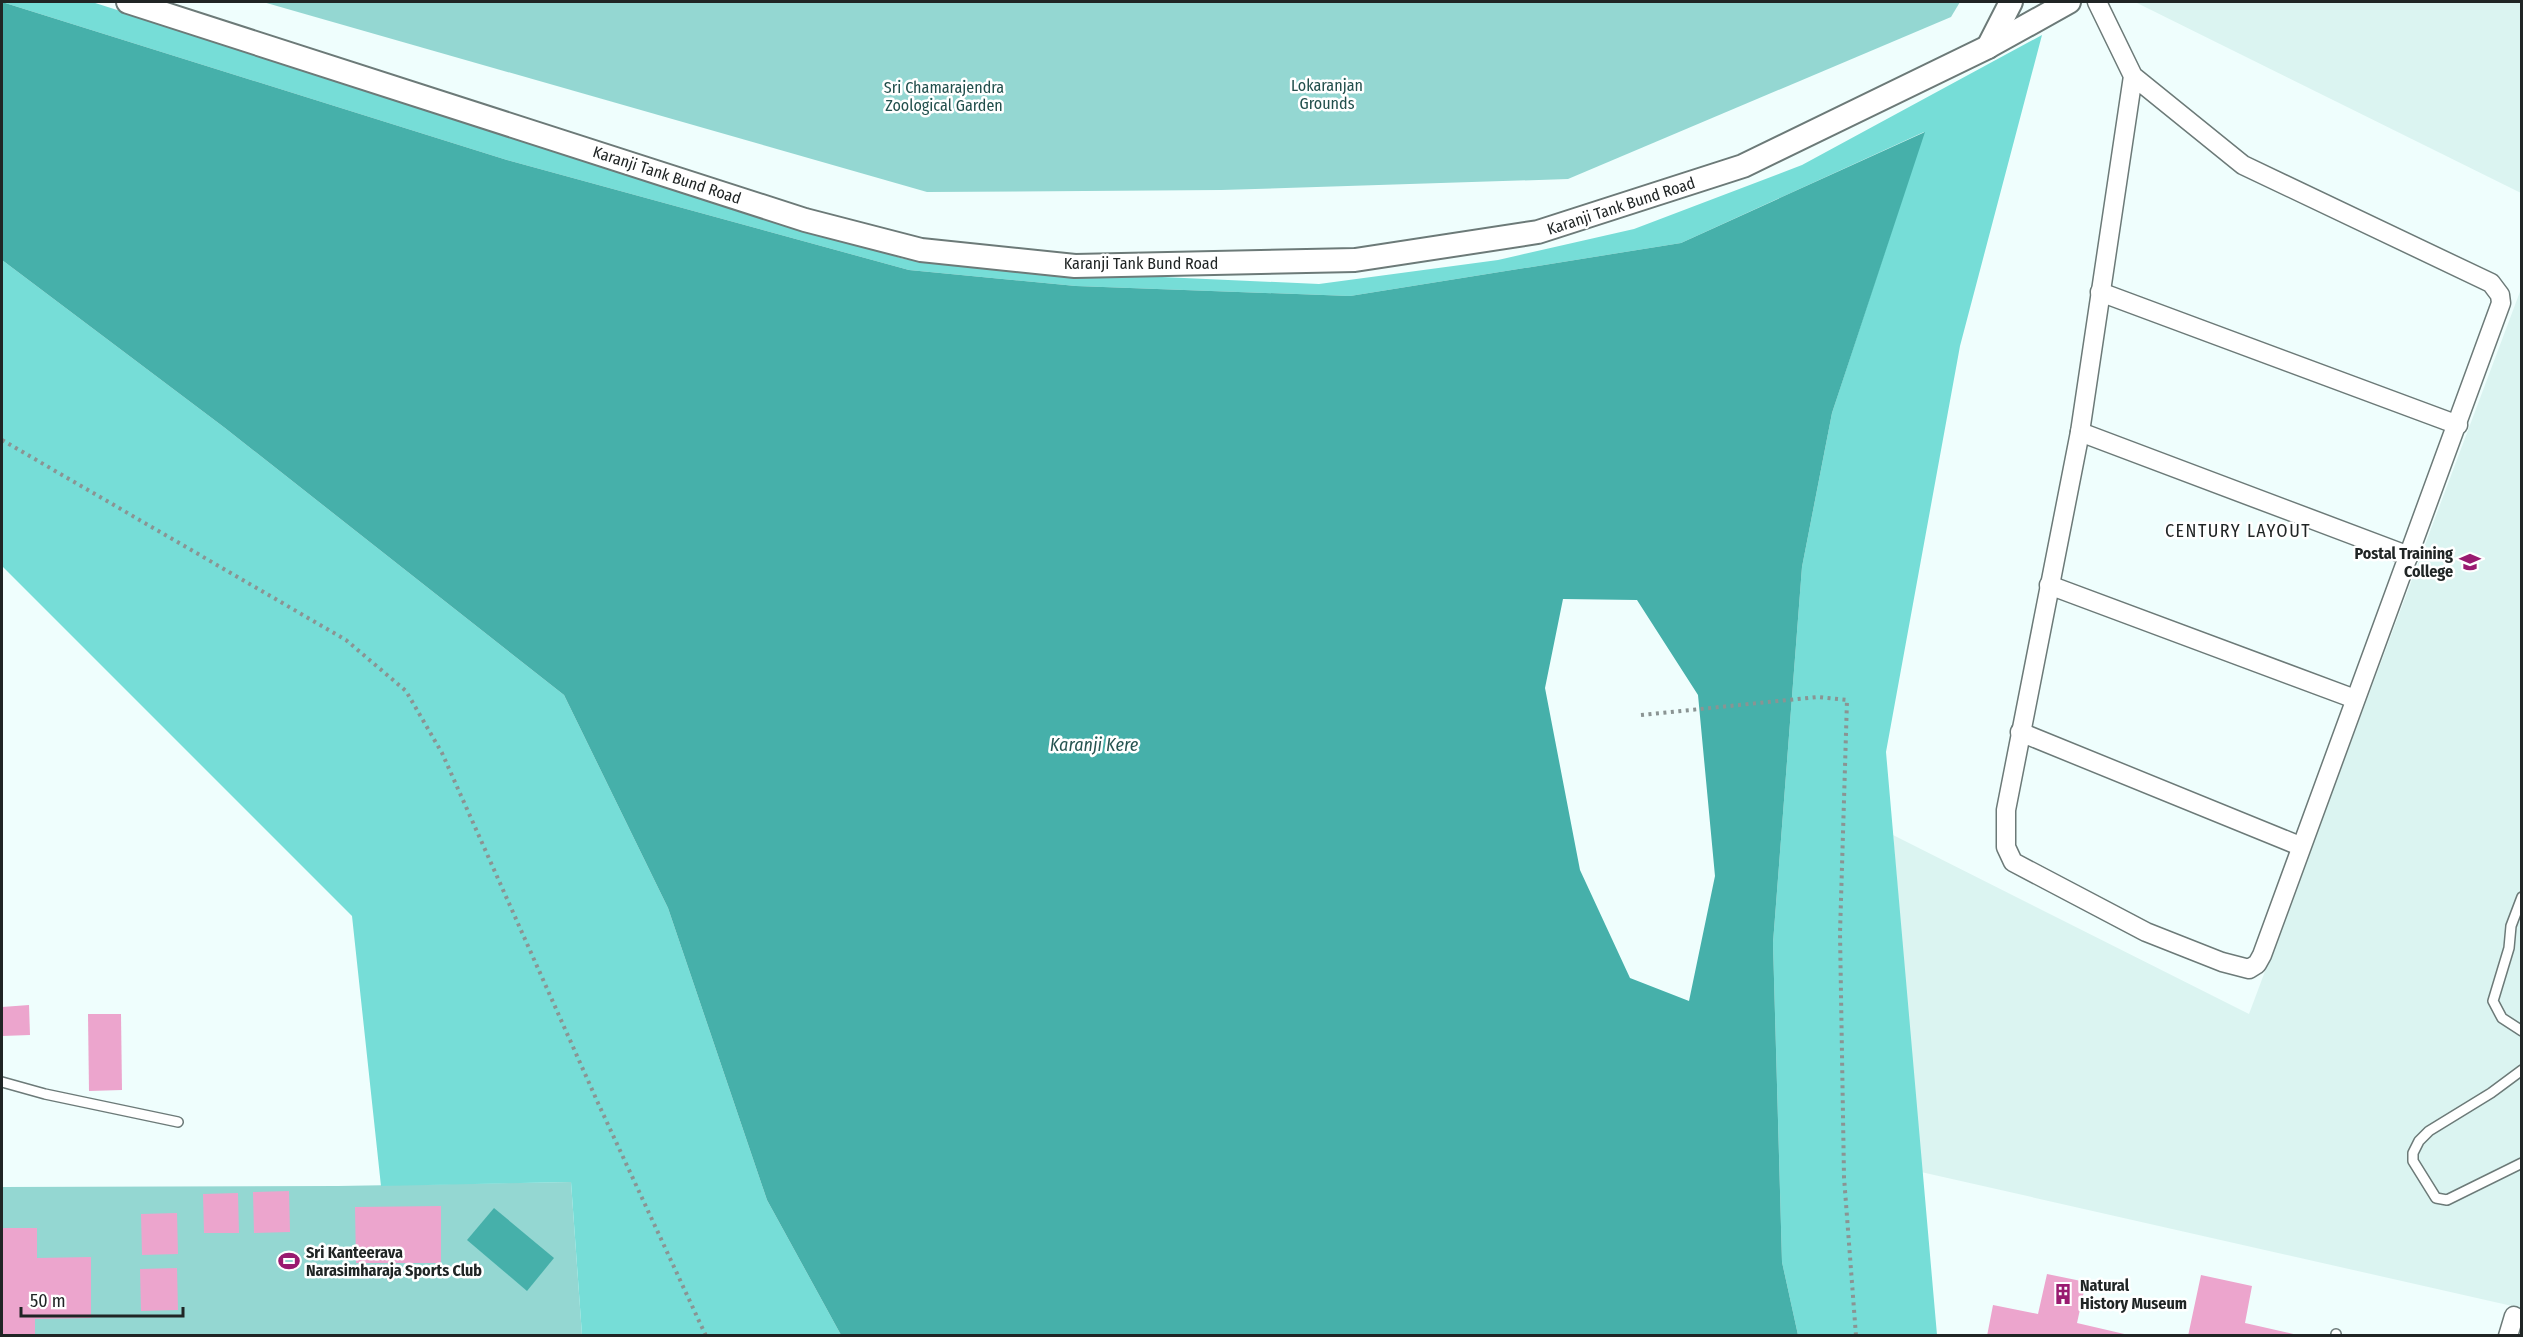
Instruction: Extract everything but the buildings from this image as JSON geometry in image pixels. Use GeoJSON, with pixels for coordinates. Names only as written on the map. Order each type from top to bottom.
{"type":"FeatureCollection","features":[{"type":"Feature","properties":{"kind":"street","name":"Karanji Tank Bund Road"},"geometry":{"type":"LineString","coordinates":[[128,2],[805,220],[921,250],[1076,266],[1355,260],[1539,232],[1743,166],[1988,47],[2069,2]]}},
{"type":"Feature","properties":{"kind":"street"},"geometry":{"type":"LineString","coordinates":[[1988,47],[2011,2]]}},
{"type":"Feature","properties":{"kind":"street"},"geometry":{"type":"LineString","coordinates":[[2097,2],[2133,76],[2243,165],[2491,283],[2497,289],[2501,303],[2458,425],[2300,846],[2262,955],[2254,967],[2241,968],[2222,962],[2146,932],[2033,873],[2009,857],[2005,838],[2006,810],[2020,732],[2080,432],[2133,76]]}},
{"type":"Feature","properties":{"kind":"street"},"geometry":{"type":"LineString","coordinates":[[2100,292],[2458,425]]}},
{"type":"Feature","properties":{"kind":"street"},"geometry":{"type":"LineString","coordinates":[[2080,432],[2409,556]]}},
{"type":"Feature","properties":{"kind":"street"},"geometry":{"type":"LineString","coordinates":[[2049,585],[2355,699]]}},
{"type":"Feature","properties":{"kind":"street"},"geometry":{"type":"LineString","coordinates":[[2020,732],[2300,846]]}},
{"type":"Feature","properties":{"kind":"street"},"geometry":{"type":"LineString","coordinates":[[2508,1335],[2514,1316]]}},
{"type":"Feature","properties":{"kind":"lane"},"geometry":{"type":"LineString","coordinates":[[2522,897],[2511,926],[2510,948],[2493,1001],[2502,1018],[2522,1031]]}},
{"type":"Feature","properties":{"kind":"lane"},"geometry":{"type":"LineString","coordinates":[[2522,1070],[2491,1093],[2429,1131],[2419,1141],[2413,1153],[2413,1161],[2436,1198],[2443,1200],[2522,1163]]}},
{"type":"Feature","properties":{"kind":"lane"},"geometry":{"type":"LineString","coordinates":[[2,1082],[45,1095],[178,1122]]}},
{"type":"Feature","properties":{"kind":"path"},"geometry":{"type":"LineString","coordinates":[[2,440],[346,640],[406,691],[442,753],[598,1103],[706,1335]]}},
{"type":"Feature","properties":{"kind":"path"},"geometry":{"type":"LineString","coordinates":[[1641,715],[1707,706],[1818,697],[1847,700],[1840,933],[1843,1142],[1856,1335]]}},
{"type":"Feature","properties":{"kind":"shaded area"},"geometry":{"type":"Polygon","coordinates":[[[2,2],[92,2],[904,259],[1074,273],[1319,284],[1498,260],[1634,229],[1802,165],[2042,35],[1960,346],[1886,752],[1937,1335],[1798,1335],[1782,1262],[1773,943],[1802,567],[1832,413],[1924,132],[1681,243],[1350,296],[1076,286],[909,270],[507,160],[2,2]]]}},
{"type":"Feature","properties":{"kind":"shaded area"},"geometry":{"type":"Polygon","coordinates":[[[2135,2],[2521,2],[2521,193],[2135,2]]]}},
{"type":"Feature","properties":{"kind":"shaded area"},"geometry":{"type":"Polygon","coordinates":[[[2,260],[225,428],[564,695],[668,908],[767,1200],[841,1335],[582,1335],[571,1182],[381,1186],[352,916],[2,566],[2,260]]]}},
{"type":"Feature","properties":{"kind":"shaded area","name":"Postal Training College"},"geometry":{"type":"Polygon","coordinates":[[[2521,289],[2521,1308],[1921,1172],[1893,835],[2249,1014],[2521,289]]]}},
{"type":"Feature","properties":{"kind":"green space"},"geometry":{"type":"Polygon","coordinates":[[[263,2],[1960,2],[1951,17],[1568,179],[1221,190],[927,192],[263,2]]]}},
{"type":"Feature","properties":{"kind":"green space","name":"Sri Kanteerava Narasimharaja Sports Club"},"geometry":{"type":"Polygon","coordinates":[[[571,1182],[582,1335],[2,1335],[2,1187],[338,1186],[571,1182]]]}},
{"type":"Feature","properties":{"kind":"water","name":"Karanji Kere"},"geometry":{"type":"Polygon","coordinates":[[[2,2],[507,160],[909,270],[1076,286],[1350,296],[1681,243],[1925,132],[1832,413],[1802,567],[1773,943],[1782,1262],[1798,1335],[841,1335],[767,1200],[668,908],[564,695],[225,428],[2,260],[2,2]],[[1563,599],[1545,688],[1580,870],[1630,978],[1689,1001],[1715,876],[1698,695],[1637,600],[1563,599]]]}},
{"type":"Feature","properties":{"kind":"water"},"geometry":{"type":"Polygon","coordinates":[[[494,1208],[554,1258],[527,1291],[467,1240],[494,1208]]]}},
{"type":"Feature","properties":{"kind":"place","name":"Postal Training College"},"geometry":{"type":"Point","coordinates":[2470,562]}},
{"type":"Feature","properties":{"kind":"place","name":"Sri Kanteerava Narasimharaja Sports Club"},"geometry":{"type":"Point","coordinates":[289,1261]}},
{"type":"Feature","properties":{"kind":"place","name":"Natural History Museum"},"geometry":{"type":"Point","coordinates":[2063,1294]}},
{"type":"Feature","properties":{"kind":"district","name":"CENTURY LAYOUT"},"geometry":{"type":"Point","coordinates":[2238,531]}},
{"type":"Feature","properties":{"kind":"park label","name":"Lokaranjan Grounds"},"geometry":{"type":"Point","coordinates":[1327,94]}},
{"type":"Feature","properties":{"kind":"park label","name":"Sri Chamarajendra Zoological Garden"},"geometry":{"type":"Point","coordinates":[944,96]}}]}
